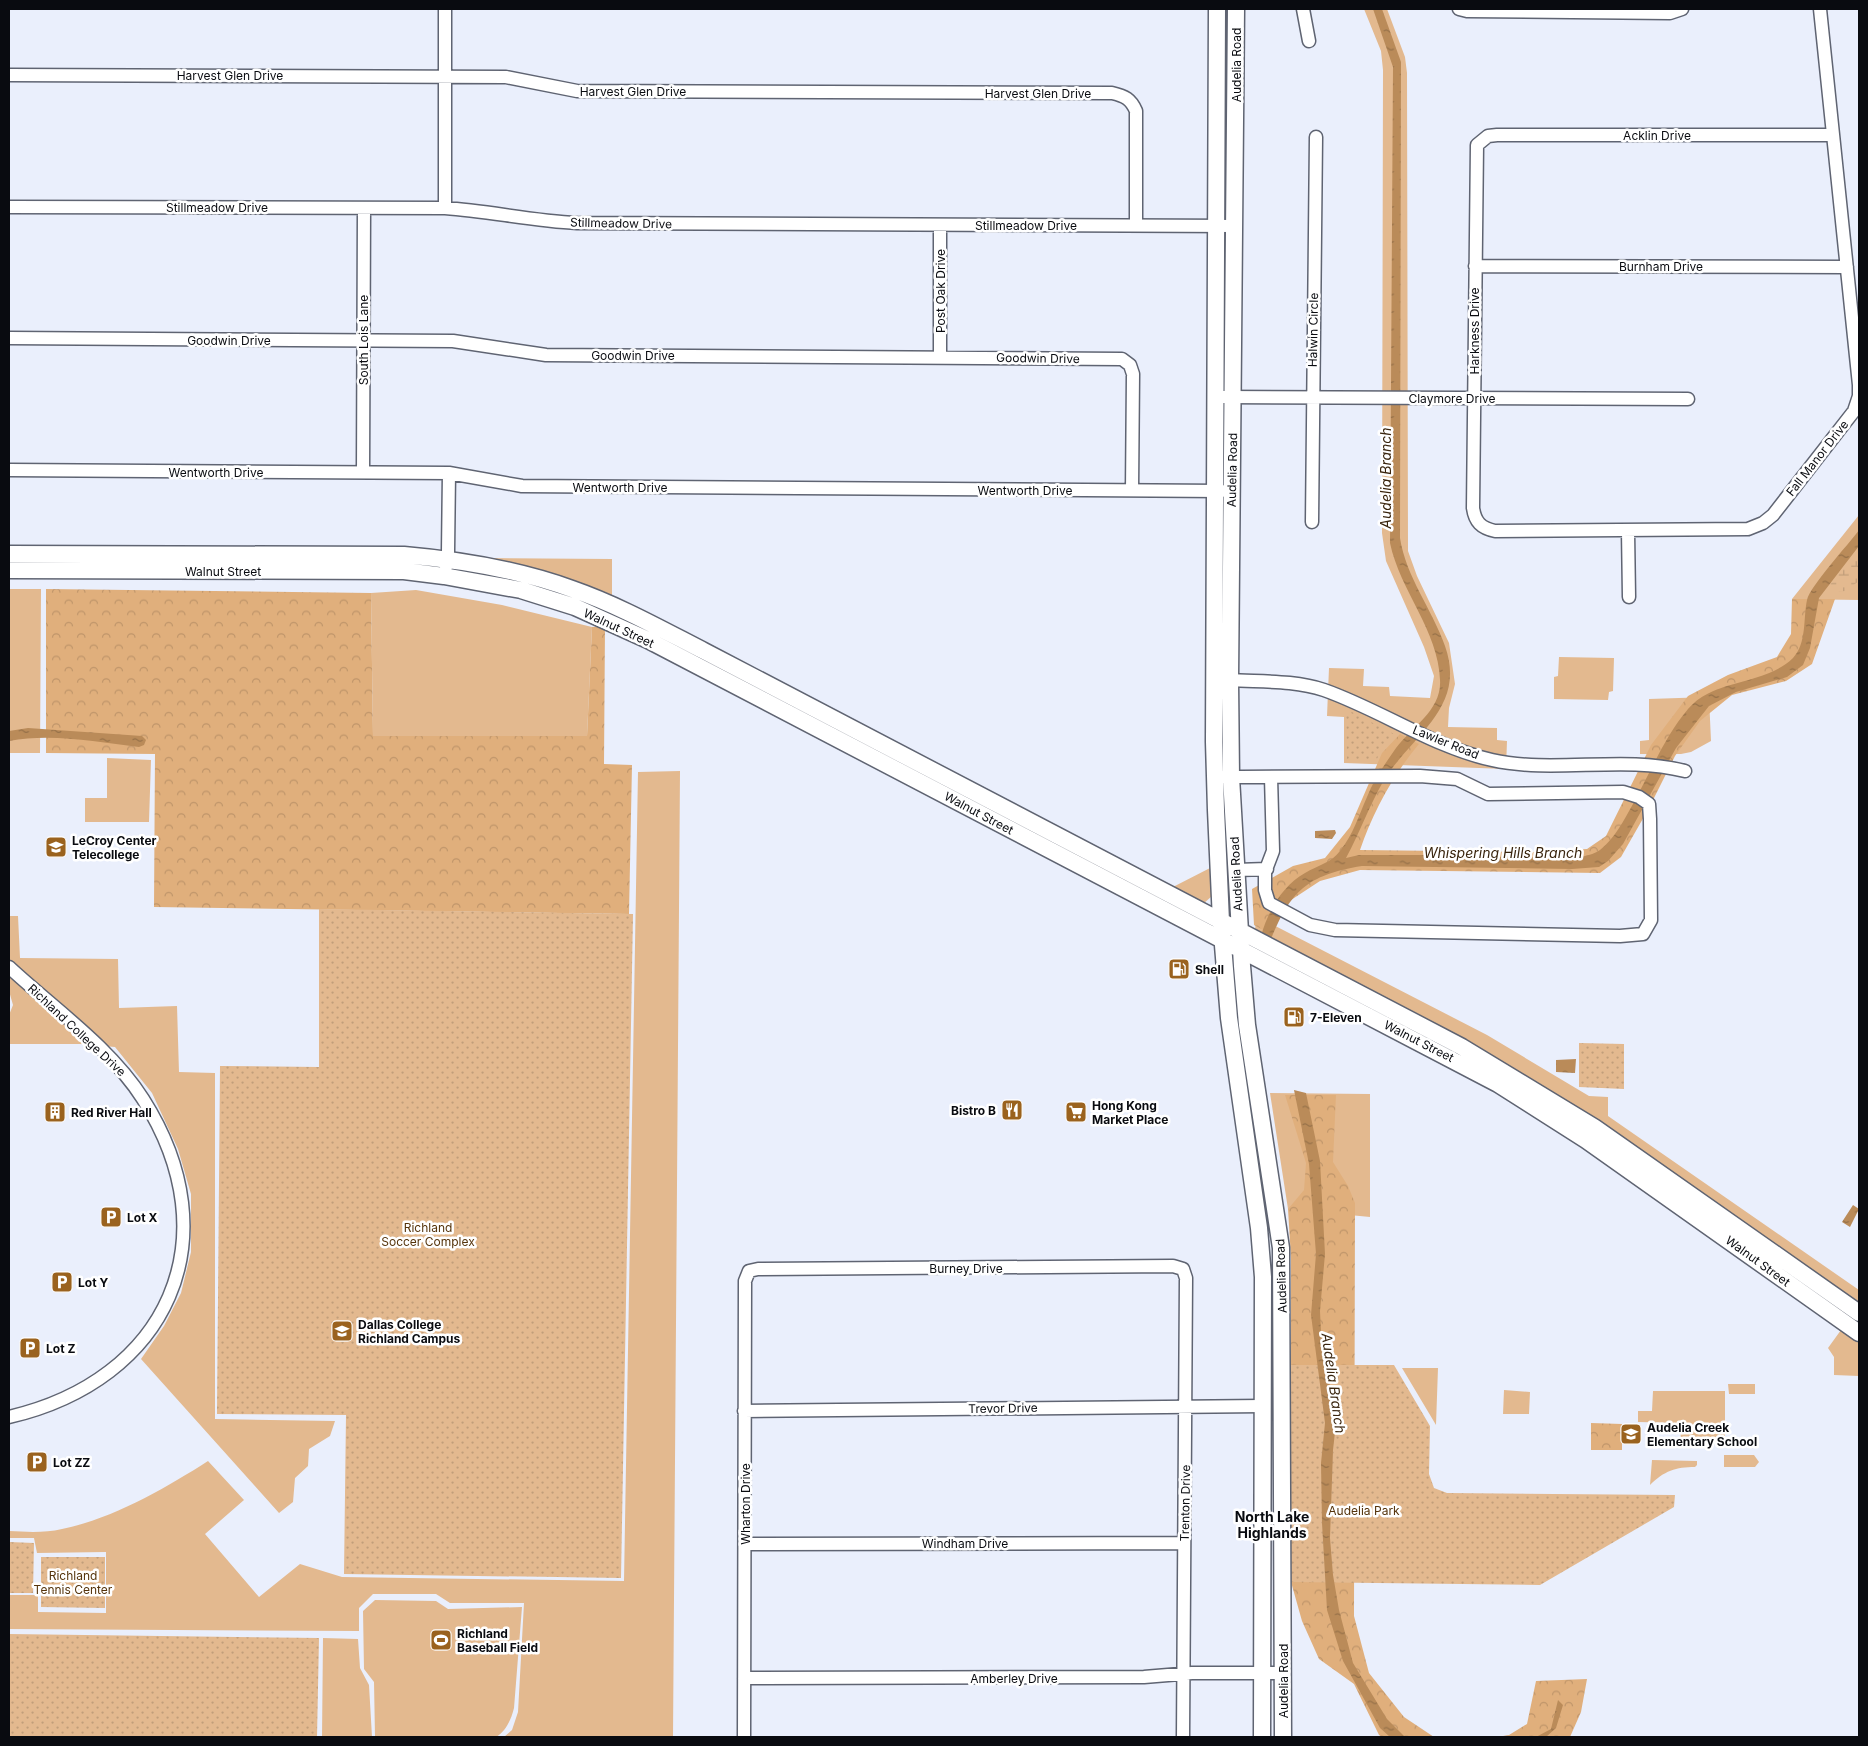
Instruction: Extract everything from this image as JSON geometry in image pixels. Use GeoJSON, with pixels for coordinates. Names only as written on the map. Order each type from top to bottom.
{"type":"FeatureCollection","features":[{"type":"Feature","properties":{"kind":"main road","name":"Audelia Road"},"geometry":{"type":"LineString","coordinates":[[1216,9],[1215,491],[1222,677],[1221,922],[1229,1018],[1253,1183],[1263,1278],[1262,1737]]}},
{"type":"Feature","properties":{"kind":"main road","name":"Audelia Road"},"geometry":{"type":"LineString","coordinates":[[1222,677],[1232,491],[1236,9]]}},
{"type":"Feature","properties":{"kind":"main road","name":"Walnut Street"},"geometry":{"type":"LineString","coordinates":[[9,554],[404,555],[448,559],[504,569],[573,589],[634,615],[704,651],[826,724]]}},
{"type":"Feature","properties":{"kind":"main road","name":"Walnut Street"},"geometry":{"type":"LineString","coordinates":[[9,570],[394,571],[502,585],[535,594],[575,607],[826,724],[965,797],[1222,938],[1240,939]]}},
{"type":"Feature","properties":{"kind":"main road"},"geometry":{"type":"LineString","coordinates":[[648,640],[654,636],[683,649],[704,651]]}},
{"type":"Feature","properties":{"kind":"main road","name":"Audelia Road"},"geometry":{"type":"LineString","coordinates":[[1223,777],[1236,870],[1248,1025],[1281,1248],[1283,1737]]}},
{"type":"Feature","properties":{"kind":"main road","name":"Walnut Street"},"geometry":{"type":"LineString","coordinates":[[965,797],[1221,922],[1240,939],[1507,1089],[1555,1119],[1696,1216],[1849,1312],[1859,1333]]}},
{"type":"Feature","properties":{"kind":"main road"},"geometry":{"type":"LineString","coordinates":[[1253,1183],[1271,1182]]}},
{"type":"Feature","properties":{"kind":"main road"},"geometry":{"type":"LineString","coordinates":[[1262,1406],[1283,1406]]}},
{"type":"Feature","properties":{"kind":"main road"},"geometry":{"type":"LineString","coordinates":[[1262,1597],[1283,1597]]}},
{"type":"Feature","properties":{"kind":"street"},"geometry":{"type":"LineString","coordinates":[[444,208],[445,9]]}},
{"type":"Feature","properties":{"kind":"street"},"geometry":{"type":"LineString","coordinates":[[1303,9],[1309,41]]}},
{"type":"Feature","properties":{"kind":"street"},"geometry":{"type":"LineString","coordinates":[[1459,9],[1467,11],[1670,13],[1682,9]]}},
{"type":"Feature","properties":{"kind":"street","name":"Fall Manor Drive"},"geometry":{"type":"LineString","coordinates":[[1477,522],[1484,528],[1495,531],[1748,529],[1763,523],[1773,515],[1854,411],[1859,396],[1820,9]]}},
{"type":"Feature","properties":{"kind":"street","name":"Harvest Glen Drive"},"geometry":{"type":"LineString","coordinates":[[9,75],[445,76],[522,78],[577,91],[1102,93],[1123,96],[1131,101],[1136,111],[1136,226]]}},
{"type":"Feature","properties":{"kind":"street","name":"Acklin Drive"},"geometry":{"type":"LineString","coordinates":[[1481,140],[1497,135],[1834,135]]}},
{"type":"Feature","properties":{"kind":"street","name":"Halwin Circle"},"geometry":{"type":"LineString","coordinates":[[1312,522],[1316,137]]}},
{"type":"Feature","properties":{"kind":"street","name":"Harkness Drive"},"geometry":{"type":"LineString","coordinates":[[1477,522],[1472,508],[1475,150],[1481,140]]}},
{"type":"Feature","properties":{"kind":"street","name":"Stillmeadow Drive"},"geometry":{"type":"LineString","coordinates":[[9,207],[444,208],[493,212],[548,222],[1235,226]]}},
{"type":"Feature","properties":{"kind":"street","name":"South Lois Lane"},"geometry":{"type":"LineString","coordinates":[[363,472],[364,208]]}},
{"type":"Feature","properties":{"kind":"street","name":"Post Oak Drive"},"geometry":{"type":"LineString","coordinates":[[940,225],[940,357]]}},
{"type":"Feature","properties":{"kind":"street","name":"Burnham Drive"},"geometry":{"type":"LineString","coordinates":[[1475,266],[1847,267]]}},
{"type":"Feature","properties":{"kind":"street","name":"Goodwin Drive"},"geometry":{"type":"LineString","coordinates":[[9,338],[453,341],[546,355],[1122,359],[1130,365],[1133,374],[1132,490]]}},
{"type":"Feature","properties":{"kind":"street","name":"Claymore Drive"},"geometry":{"type":"LineString","coordinates":[[1215,397],[1688,399]]}},
{"type":"Feature","properties":{"kind":"street","name":"Wentworth Drive"},"geometry":{"type":"LineString","coordinates":[[9,470],[449,473],[522,486],[1232,491]]}},
{"type":"Feature","properties":{"kind":"street"},"geometry":{"type":"LineString","coordinates":[[444,576],[448,559],[449,473]]}},
{"type":"Feature","properties":{"kind":"street"},"geometry":{"type":"LineString","coordinates":[[1628,531],[1629,597]]}},
{"type":"Feature","properties":{"kind":"street","name":"Lawler Road"},"geometry":{"type":"LineString","coordinates":[[1222,677],[1322,689],[1369,708],[1464,752],[1516,764],[1652,764],[1685,771]]}},
{"type":"Feature","properties":{"kind":"street"},"geometry":{"type":"LineString","coordinates":[[1223,777],[1273,776],[1399,776],[1457,780],[1488,794],[1625,793],[1649,804],[1651,920],[1643,934],[1610,936],[1335,930],[1310,925],[1269,903],[1265,890],[1267,869],[1273,851],[1273,776]]}},
{"type":"Feature","properties":{"kind":"street"},"geometry":{"type":"LineString","coordinates":[[1236,870],[1267,869]]}},
{"type":"Feature","properties":{"kind":"street","name":"Richland College Drive"},"geometry":{"type":"LineString","coordinates":[[9,967],[118,1065],[144,1100],[158,1126],[174,1168],[183,1207],[184,1226],[179,1262],[168,1298],[157,1320],[128,1357],[84,1388],[56,1403],[9,1417]]}},
{"type":"Feature","properties":{"kind":"street","name":"Burney Drive"},"geometry":{"type":"LineString","coordinates":[[749,1271],[758,1269],[1173,1266],[1183,1269]]}},
{"type":"Feature","properties":{"kind":"street","name":"Trenton Drive"},"geometry":{"type":"LineString","coordinates":[[1183,1269],[1186,1278],[1183,1737]]}},
{"type":"Feature","properties":{"kind":"street","name":"Wharton Drive"},"geometry":{"type":"LineString","coordinates":[[744,1737],[745,1281],[749,1271]]}},
{"type":"Feature","properties":{"kind":"street","name":"Trevor Drive"},"geometry":{"type":"LineString","coordinates":[[744,1411],[1262,1406]]}},
{"type":"Feature","properties":{"kind":"street","name":"Windham Drive"},"geometry":{"type":"LineString","coordinates":[[745,1544],[1184,1542]]}},
{"type":"Feature","properties":{"kind":"street","name":"Amberley Drive"},"geometry":{"type":"LineString","coordinates":[[744,1678],[1144,1677],[1184,1673],[1283,1673]]}},
{"type":"Feature","properties":{"kind":"green space"},"geometry":{"type":"Polygon","coordinates":[[[1364,9],[1387,9],[1405,57],[1407,73],[1408,551],[1417,576],[1449,643],[1455,684],[1449,708],[1448,727],[1497,728],[1497,740],[1507,741],[1506,769],[1344,763],[1344,717],[1327,716],[1329,668],[1364,669],[1363,686],[1389,687],[1390,696],[1430,698],[1434,676],[1424,647],[1386,561],[1382,533],[1383,70],[1381,51],[1364,9]]]}},
{"type":"Feature","properties":{"kind":"green space"},"geometry":{"type":"Polygon","coordinates":[[[1859,515],[1859,600],[1792,599],[1859,515]]]}},
{"type":"Feature","properties":{"kind":"green space"},"geometry":{"type":"Polygon","coordinates":[[[1859,549],[1859,581],[1845,591],[1832,592],[1830,589],[1831,584],[1859,549]]]}},
{"type":"Feature","properties":{"kind":"green space"},"geometry":{"type":"Polygon","coordinates":[[[480,558],[612,559],[612,597],[530,569],[480,558]]]}},
{"type":"Feature","properties":{"kind":"green space"},"geometry":{"type":"Polygon","coordinates":[[[9,589],[41,589],[40,753],[9,753],[9,589]]]}},
{"type":"Feature","properties":{"kind":"green space"},"geometry":{"type":"Polygon","coordinates":[[[46,589],[371,593],[373,736],[587,736],[592,627],[605,626],[604,764],[632,765],[629,914],[154,907],[155,754],[46,753],[46,589]]]}},
{"type":"Feature","properties":{"kind":"green space"},"geometry":{"type":"Polygon","coordinates":[[[416,590],[502,605],[592,627],[587,736],[373,736],[371,593],[416,590]]]}},
{"type":"Feature","properties":{"kind":"green space"},"geometry":{"type":"Polygon","coordinates":[[[1792,599],[1835,599],[1812,664],[1786,681],[1732,695],[1700,721],[1675,756],[1649,808],[1621,857],[1600,873],[1360,870],[1320,881],[1285,904],[1270,934],[1254,925],[1252,889],[1293,866],[1325,858],[1350,827],[1382,753],[1400,734],[1419,744],[1385,794],[1360,850],[1536,852],[1587,849],[1606,836],[1651,745],[1688,696],[1728,675],[1777,657],[1791,634],[1792,599]]]}},
{"type":"Feature","properties":{"kind":"green space"},"geometry":{"type":"Polygon","coordinates":[[[1559,657],[1614,658],[1613,691],[1609,692],[1608,700],[1554,699],[1554,677],[1558,676],[1559,657]]]}},
{"type":"Feature","properties":{"kind":"green space"},"geometry":{"type":"Polygon","coordinates":[[[1709,697],[1711,741],[1691,752],[1681,754],[1640,754],[1640,741],[1649,740],[1649,699],[1709,697]]]}},
{"type":"Feature","properties":{"kind":"green space"},"geometry":{"type":"Polygon","coordinates":[[[1346,709],[1396,735],[1381,750],[1376,761],[1347,759],[1346,709]]]}},
{"type":"Feature","properties":{"kind":"green space"},"geometry":{"type":"Polygon","coordinates":[[[107,758],[151,760],[149,822],[85,822],[85,798],[107,798],[107,758]]]}},
{"type":"Feature","properties":{"kind":"green space"},"geometry":{"type":"Polygon","coordinates":[[[680,771],[673,1737],[504,1737],[512,1730],[518,1712],[524,1603],[450,1603],[436,1594],[373,1594],[359,1608],[359,1631],[9,1629],[9,1595],[38,1595],[38,1612],[106,1613],[106,1552],[37,1553],[34,1538],[9,1538],[9,1531],[36,1532],[56,1530],[100,1518],[157,1492],[208,1461],[244,1500],[205,1534],[259,1597],[300,1564],[342,1577],[624,1581],[638,772],[680,771]]]}},
{"type":"Feature","properties":{"kind":"green space"},"geometry":{"type":"Polygon","coordinates":[[[1212,867],[1212,896],[1203,904],[1171,888],[1212,867]]]}},
{"type":"Feature","properties":{"kind":"green space","name":"Richland Soccer Complex"},"geometry":{"type":"Polygon","coordinates":[[[319,909],[633,914],[621,1578],[344,1574],[346,1415],[217,1414],[220,1066],[319,1067],[319,909]]]}},
{"type":"Feature","properties":{"kind":"green space"},"geometry":{"type":"Polygon","coordinates":[[[9,916],[18,916],[20,958],[118,959],[119,1008],[177,1006],[179,1072],[215,1073],[215,1419],[335,1421],[330,1436],[309,1449],[308,1466],[295,1478],[293,1502],[279,1513],[141,1359],[164,1326],[181,1293],[191,1252],[191,1194],[178,1149],[152,1093],[115,1047],[80,1044],[9,1044],[9,1015],[13,1005],[9,991],[9,916]]]}},
{"type":"Feature","properties":{"kind":"green space"},"geometry":{"type":"Polygon","coordinates":[[[1256,916],[1487,1035],[1589,1096],[1608,1097],[1608,1116],[1859,1290],[1859,1307],[1255,932],[1256,916]]]}},
{"type":"Feature","properties":{"kind":"green space"},"geometry":{"type":"Polygon","coordinates":[[[1579,1043],[1624,1044],[1624,1089],[1579,1087],[1579,1043]]]}},
{"type":"Feature","properties":{"kind":"green space"},"geometry":{"type":"Polygon","coordinates":[[[1270,1093],[1370,1094],[1370,1217],[1288,1209],[1270,1093]]]}},
{"type":"Feature","properties":{"kind":"green space"},"geometry":{"type":"Polygon","coordinates":[[[1285,1095],[1336,1095],[1333,1162],[1348,1186],[1355,1203],[1354,1616],[1369,1673],[1404,1717],[1434,1737],[1382,1737],[1379,1735],[1354,1684],[1319,1659],[1302,1621],[1291,1582],[1291,1258],[1288,1209],[1304,1190],[1306,1163],[1285,1095]]]}},
{"type":"Feature","properties":{"kind":"green space"},"geometry":{"type":"Polygon","coordinates":[[[1841,1330],[1859,1343],[1859,1376],[1834,1375],[1834,1357],[1828,1348],[1841,1330]]]}},
{"type":"Feature","properties":{"kind":"green space","name":"Audelia Park"},"geometry":{"type":"Polygon","coordinates":[[[1291,1365],[1394,1365],[1430,1426],[1429,1474],[1434,1488],[1447,1493],[1675,1495],[1674,1507],[1540,1585],[1291,1582],[1291,1365]]]}},
{"type":"Feature","properties":{"kind":"green space"},"geometry":{"type":"Polygon","coordinates":[[[1402,1368],[1438,1368],[1436,1425],[1402,1368]]]}},
{"type":"Feature","properties":{"kind":"green space"},"geometry":{"type":"Polygon","coordinates":[[[1728,1384],[1755,1384],[1755,1394],[1729,1394],[1728,1384]]]}},
{"type":"Feature","properties":{"kind":"green space"},"geometry":{"type":"Polygon","coordinates":[[[1504,1390],[1530,1392],[1529,1414],[1503,1414],[1504,1390]]]}},
{"type":"Feature","properties":{"kind":"green space"},"geometry":{"type":"Polygon","coordinates":[[[1653,1391],[1725,1391],[1725,1443],[1681,1442],[1680,1423],[1638,1422],[1638,1411],[1652,1411],[1653,1391]]]}},
{"type":"Feature","properties":{"kind":"green space"},"geometry":{"type":"Polygon","coordinates":[[[1591,1423],[1622,1424],[1622,1450],[1591,1450],[1591,1423]]]}},
{"type":"Feature","properties":{"kind":"green space"},"geometry":{"type":"Polygon","coordinates":[[[1724,1455],[1754,1455],[1759,1462],[1755,1467],[1724,1467],[1724,1455]]]}},
{"type":"Feature","properties":{"kind":"green space"},"geometry":{"type":"Polygon","coordinates":[[[1652,1460],[1697,1461],[1697,1465],[1671,1471],[1660,1476],[1650,1485],[1652,1460]]]}},
{"type":"Feature","properties":{"kind":"green space","name":"Richland Tennis Center"},"geometry":{"type":"Polygon","coordinates":[[[9,1542],[34,1543],[33,1593],[9,1593],[9,1542]]]}},
{"type":"Feature","properties":{"kind":"green space","name":"Richland Tennis Center"},"geometry":{"type":"Polygon","coordinates":[[[41,1557],[105,1557],[105,1608],[41,1607],[41,1557]]]}},
{"type":"Feature","properties":{"kind":"green space","name":"Richland Baseball Field"},"geometry":{"type":"Polygon","coordinates":[[[375,1600],[436,1601],[448,1609],[522,1607],[514,1708],[510,1721],[503,1732],[496,1737],[375,1737],[374,1682],[364,1669],[363,1611],[375,1600]]]}},
{"type":"Feature","properties":{"kind":"green space"},"geometry":{"type":"Polygon","coordinates":[[[9,1634],[319,1638],[317,1737],[9,1737],[9,1634]]]}},
{"type":"Feature","properties":{"kind":"green space"},"geometry":{"type":"Polygon","coordinates":[[[323,1638],[358,1639],[360,1668],[369,1685],[372,1737],[322,1737],[323,1638]]]}},
{"type":"Feature","properties":{"kind":"green space"},"geometry":{"type":"Polygon","coordinates":[[[1587,1679],[1581,1712],[1570,1737],[1497,1737],[1509,1735],[1527,1724],[1536,1681],[1587,1679]]]}},
{"type":"Feature","properties":{"kind":"water"},"geometry":{"type":"Polygon","coordinates":[[[1373,9],[1382,9],[1401,62],[1400,538],[1413,580],[1440,632],[1450,668],[1449,687],[1443,704],[1384,780],[1346,858],[1359,855],[1426,855],[1567,858],[1580,857],[1600,850],[1623,822],[1665,743],[1688,709],[1699,699],[1711,692],[1768,673],[1781,667],[1793,658],[1801,645],[1807,600],[1815,585],[1859,530],[1859,546],[1819,598],[1810,648],[1803,665],[1787,677],[1736,692],[1709,706],[1676,748],[1623,844],[1608,861],[1599,867],[1572,869],[1362,866],[1343,870],[1327,874],[1303,888],[1285,910],[1270,942],[1261,936],[1277,900],[1297,878],[1328,861],[1345,845],[1380,772],[1396,748],[1431,709],[1439,691],[1438,662],[1433,644],[1402,578],[1390,543],[1393,67],[1373,9]]]}},
{"type":"Feature","properties":{"kind":"water"},"geometry":{"type":"Polygon","coordinates":[[[28,728],[142,736],[146,740],[144,745],[139,747],[58,738],[9,741],[9,731],[28,728]]]}},
{"type":"Feature","properties":{"kind":"water"},"geometry":{"type":"Polygon","coordinates":[[[1335,830],[1336,833],[1332,839],[1315,838],[1315,831],[1335,830]]]}},
{"type":"Feature","properties":{"kind":"water"},"geometry":{"type":"Polygon","coordinates":[[[1576,1059],[1575,1073],[1556,1072],[1556,1060],[1576,1059]]]}},
{"type":"Feature","properties":{"kind":"water"},"geometry":{"type":"Polygon","coordinates":[[[1294,1090],[1306,1093],[1320,1161],[1325,1254],[1320,1311],[1321,1332],[1336,1423],[1333,1450],[1330,1538],[1333,1575],[1339,1610],[1353,1663],[1387,1719],[1405,1737],[1390,1737],[1380,1728],[1343,1661],[1327,1610],[1321,1463],[1325,1423],[1311,1315],[1316,1254],[1309,1164],[1294,1090]]]}},
{"type":"Feature","properties":{"kind":"water"},"geometry":{"type":"Polygon","coordinates":[[[1853,1205],[1859,1209],[1850,1227],[1842,1222],[1853,1205]]]}},
{"type":"Feature","properties":{"kind":"water"},"geometry":{"type":"Polygon","coordinates":[[[1558,1700],[1563,1705],[1556,1728],[1546,1737],[1536,1737],[1551,1729],[1558,1700]]]}},
{"type":"Feature","properties":{"kind":"place","name":"LeCroy Center Telecollege"},"geometry":{"type":"Point","coordinates":[56,847]}},
{"type":"Feature","properties":{"kind":"place","name":"Shell"},"geometry":{"type":"Point","coordinates":[1179,969]}},
{"type":"Feature","properties":{"kind":"place","name":"7-Eleven"},"geometry":{"type":"Point","coordinates":[1294,1017]}},
{"type":"Feature","properties":{"kind":"place","name":"Bistro B"},"geometry":{"type":"Point","coordinates":[1012,1110]}},
{"type":"Feature","properties":{"kind":"place","name":"Red River Hall"},"geometry":{"type":"Point","coordinates":[55,1112]}},
{"type":"Feature","properties":{"kind":"place","name":"Hong Kong Market Place"},"geometry":{"type":"Point","coordinates":[1076,1112]}},
{"type":"Feature","properties":{"kind":"place","name":"Lot X"},"geometry":{"type":"Point","coordinates":[111,1217]}},
{"type":"Feature","properties":{"kind":"place","name":"Lot Y"},"geometry":{"type":"Point","coordinates":[62,1282]}},
{"type":"Feature","properties":{"kind":"place","name":"Dallas College Richland Campus"},"geometry":{"type":"Point","coordinates":[342,1331]}},
{"type":"Feature","properties":{"kind":"place","name":"Lot Z"},"geometry":{"type":"Point","coordinates":[30,1348]}},
{"type":"Feature","properties":{"kind":"place","name":"Audelia Creek Elementary School"},"geometry":{"type":"Point","coordinates":[1631,1434]}},
{"type":"Feature","properties":{"kind":"place","name":"Lot ZZ"},"geometry":{"type":"Point","coordinates":[37,1462]}},
{"type":"Feature","properties":{"kind":"place","name":"Richland Baseball Field"},"geometry":{"type":"Point","coordinates":[441,1640]}},
{"type":"Feature","properties":{"kind":"district","name":"North Lake Highlands"},"geometry":{"type":"Point","coordinates":[1272,1524]}},
{"type":"Feature","properties":{"kind":"water label","name":"Audelia Branch"},"geometry":{"type":"Point","coordinates":[1385,478]}},
{"type":"Feature","properties":{"kind":"water label","name":"Whispering Hills Branch"},"geometry":{"type":"Point","coordinates":[1503,852]}},
{"type":"Feature","properties":{"kind":"water label","name":"Audelia Branch"},"geometry":{"type":"Point","coordinates":[1334,1383]}}]}
